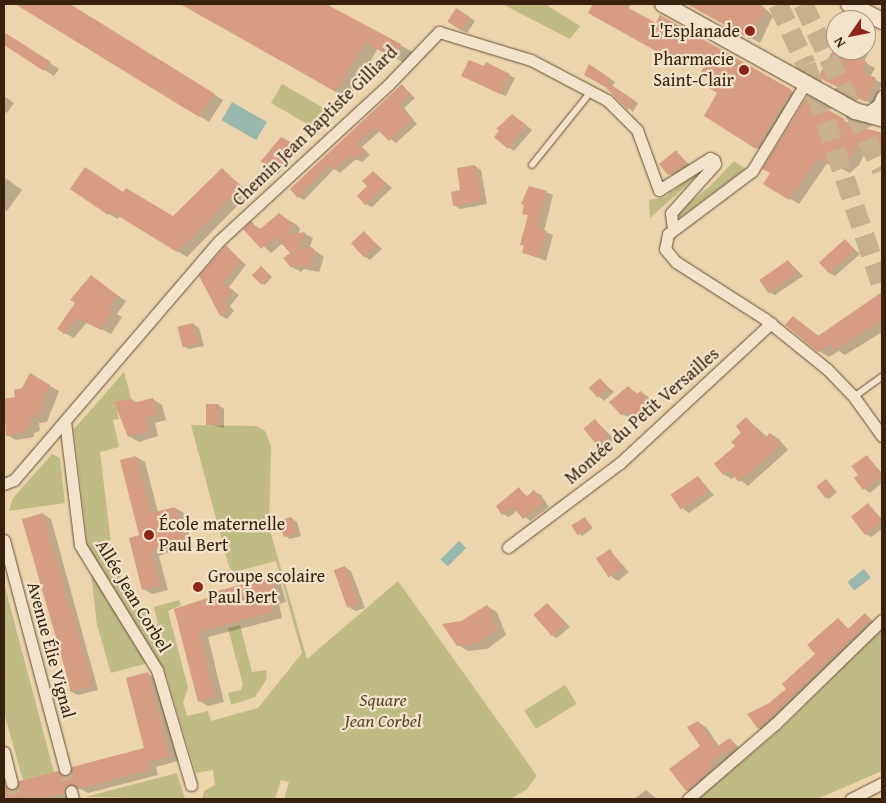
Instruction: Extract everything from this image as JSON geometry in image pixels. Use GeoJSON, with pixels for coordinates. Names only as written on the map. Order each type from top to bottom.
{"type":"FeatureCollection","features":[{"type":"Feature","properties":{"kind":"main road"},"geometry":{"type":"LineString","coordinates":[[663,4],[805,84],[866,114],[882,118]]}},
{"type":"Feature","properties":{"kind":"main road"},"geometry":{"type":"LineString","coordinates":[[849,4],[882,21]]}},
{"type":"Feature","properties":{"kind":"street","name":"Chemin Jean Baptiste Gilliard"},"geometry":{"type":"LineString","coordinates":[[4,484],[14,480],[219,241],[388,85],[433,34],[445,31],[531,60],[592,90],[620,110],[637,130],[660,190],[710,158],[714,160],[715,164],[671,213],[673,229]]}},
{"type":"Feature","properties":{"kind":"street"},"geometry":{"type":"LineString","coordinates":[[805,84],[752,171],[673,229],[665,237],[665,249],[669,256],[771,324],[827,369],[854,397],[882,436]]}},
{"type":"Feature","properties":{"kind":"street"},"geometry":{"type":"LineString","coordinates":[[866,114],[878,105],[882,96]]}},
{"type":"Feature","properties":{"kind":"street","name":"Montée du Petit Versailles"},"geometry":{"type":"LineString","coordinates":[[508,547],[620,463],[771,324]]}},
{"type":"Feature","properties":{"kind":"street","name":"Allée Jean Corbel"},"geometry":{"type":"LineString","coordinates":[[65,420],[80,545],[157,670],[191,785]]}},
{"type":"Feature","properties":{"kind":"street","name":"Avenue Élie Vignal"},"geometry":{"type":"LineString","coordinates":[[4,545],[65,769]]}},
{"type":"Feature","properties":{"kind":"street"},"geometry":{"type":"LineString","coordinates":[[688,799],[775,724],[882,620]]}},
{"type":"Feature","properties":{"kind":"street"},"geometry":{"type":"LineString","coordinates":[[4,752],[12,783]]}},
{"type":"Feature","properties":{"kind":"street"},"geometry":{"type":"LineString","coordinates":[[857,798],[882,784]]}},
{"type":"Feature","properties":{"kind":"lane"},"geometry":{"type":"LineString","coordinates":[[532,166],[592,90]]}},
{"type":"Feature","properties":{"kind":"lane"},"geometry":{"type":"LineString","coordinates":[[854,397],[882,377]]}},
{"type":"Feature","properties":{"kind":"green space"},"geometry":{"type":"Polygon","coordinates":[[[502,4],[545,4],[580,26],[570,39],[502,4]]]}},
{"type":"Feature","properties":{"kind":"green space"},"geometry":{"type":"Polygon","coordinates":[[[282,84],[324,108],[313,127],[271,103],[282,84]]]}},
{"type":"Feature","properties":{"kind":"green space"},"geometry":{"type":"Polygon","coordinates":[[[734,161],[745,169],[681,217],[676,217],[676,213],[709,187],[734,161]]]}},
{"type":"Feature","properties":{"kind":"green space"},"geometry":{"type":"Polygon","coordinates":[[[703,167],[705,169],[650,218],[649,200],[665,197],[703,167]]]}},
{"type":"Feature","properties":{"kind":"green space","name":"Square Jean Corbel"},"geometry":{"type":"Polygon","coordinates":[[[124,372],[131,398],[115,402],[119,419],[113,420],[119,447],[100,452],[111,544],[122,581],[128,580],[137,611],[147,609],[151,626],[158,624],[154,607],[179,600],[181,605],[168,611],[188,688],[183,702],[187,716],[208,711],[211,721],[258,708],[302,653],[276,561],[234,572],[229,567],[191,425],[256,426],[265,431],[271,445],[269,527],[307,659],[398,581],[537,776],[526,790],[510,799],[284,799],[289,782],[281,780],[275,799],[202,799],[204,791],[215,785],[213,770],[196,773],[164,668],[161,668],[156,661],[111,673],[97,625],[74,429],[124,372]]]}},
{"type":"Feature","properties":{"kind":"green space"},"geometry":{"type":"Polygon","coordinates":[[[52,454],[60,458],[65,503],[9,511],[13,498],[52,454]]]}},
{"type":"Feature","properties":{"kind":"green space"},"geometry":{"type":"Polygon","coordinates":[[[4,583],[54,772],[23,780],[4,713],[4,583]]]}},
{"type":"Feature","properties":{"kind":"green space"},"geometry":{"type":"Polygon","coordinates":[[[240,625],[252,672],[267,670],[266,680],[255,697],[231,705],[228,693],[241,690],[243,685],[228,628],[240,625]]]}},
{"type":"Feature","properties":{"kind":"green space"},"geometry":{"type":"Polygon","coordinates":[[[882,629],[882,771],[817,799],[698,799],[782,728],[882,629]]]}},
{"type":"Feature","properties":{"kind":"green space"},"geometry":{"type":"Polygon","coordinates":[[[565,685],[577,704],[536,729],[524,710],[565,685]]]}},
{"type":"Feature","properties":{"kind":"green space"},"geometry":{"type":"Polygon","coordinates":[[[177,773],[185,799],[85,797],[177,773]]]}},
{"type":"Feature","properties":{"kind":"water"},"geometry":{"type":"Polygon","coordinates":[[[232,102],[267,122],[256,140],[222,120],[232,102]]]}},
{"type":"Feature","properties":{"kind":"water"},"geometry":{"type":"Polygon","coordinates":[[[459,541],[466,548],[448,566],[441,559],[459,541]]]}},
{"type":"Feature","properties":{"kind":"water"},"geometry":{"type":"Polygon","coordinates":[[[864,569],[871,578],[854,591],[847,582],[864,569]]]}},
{"type":"Feature","properties":{"kind":"building"},"geometry":{"type":"Polygon","coordinates":[[[15,4],[70,4],[215,94],[199,117],[15,4]]]}},
{"type":"Feature","properties":{"kind":"building"},"geometry":{"type":"Polygon","coordinates":[[[180,4],[326,4],[401,44],[393,58],[365,42],[336,92],[180,4]]]}},
{"type":"Feature","properties":{"kind":"building"},"geometry":{"type":"Polygon","coordinates":[[[593,4],[621,4],[656,23],[660,15],[792,90],[756,149],[704,116],[717,93],[709,88],[714,80],[701,72],[704,67],[677,52],[672,60],[588,13],[593,4]]]}},
{"type":"Feature","properties":{"kind":"building"},"geometry":{"type":"Polygon","coordinates":[[[687,4],[758,4],[765,10],[750,39],[687,4]]]}},
{"type":"Feature","properties":{"kind":"building"},"geometry":{"type":"Polygon","coordinates":[[[456,8],[470,17],[462,31],[447,21],[456,8]]]}},
{"type":"Feature","properties":{"kind":"building"},"geometry":{"type":"Polygon","coordinates":[[[4,32],[51,62],[44,71],[4,45],[4,32]]]}},
{"type":"Feature","properties":{"kind":"building"},"geometry":{"type":"Polygon","coordinates":[[[469,60],[484,66],[486,62],[510,74],[500,94],[461,76],[469,60]]]}},
{"type":"Feature","properties":{"kind":"building"},"geometry":{"type":"Polygon","coordinates":[[[827,60],[863,60],[867,62],[862,72],[876,78],[866,102],[818,77],[827,60]]]}},
{"type":"Feature","properties":{"kind":"building"},"geometry":{"type":"Polygon","coordinates":[[[589,64],[611,79],[608,83],[634,100],[628,110],[605,87],[584,75],[589,64]]]}},
{"type":"Feature","properties":{"kind":"building"},"geometry":{"type":"Polygon","coordinates":[[[402,84],[410,95],[399,104],[412,120],[389,141],[375,127],[357,143],[365,151],[356,160],[351,155],[334,170],[329,165],[298,198],[290,189],[402,84]]]}},
{"type":"Feature","properties":{"kind":"building"},"geometry":{"type":"Polygon","coordinates":[[[806,98],[845,119],[843,122],[882,133],[882,145],[860,140],[850,160],[837,170],[819,158],[789,200],[763,184],[770,173],[762,169],[806,98]]]}},
{"type":"Feature","properties":{"kind":"building"},"geometry":{"type":"Polygon","coordinates":[[[512,114],[526,125],[508,149],[494,137],[499,131],[496,129],[512,114]]]}},
{"type":"Feature","properties":{"kind":"building"},"geometry":{"type":"Polygon","coordinates":[[[281,137],[294,144],[287,157],[271,172],[261,161],[281,137]]]}},
{"type":"Feature","properties":{"kind":"building"},"geometry":{"type":"Polygon","coordinates":[[[676,150],[687,164],[668,175],[659,164],[676,150]]]}},
{"type":"Feature","properties":{"kind":"building"},"geometry":{"type":"Polygon","coordinates":[[[475,165],[482,201],[453,206],[451,192],[460,190],[457,168],[475,165]]]}},
{"type":"Feature","properties":{"kind":"building"},"geometry":{"type":"Polygon","coordinates":[[[85,167],[123,192],[126,188],[173,216],[222,168],[241,187],[177,252],[110,211],[108,215],[70,189],[85,167]]]}},
{"type":"Feature","properties":{"kind":"building"},"geometry":{"type":"Polygon","coordinates":[[[373,171],[387,184],[365,205],[357,196],[367,186],[362,181],[373,171]]]}},
{"type":"Feature","properties":{"kind":"building"},"geometry":{"type":"Polygon","coordinates":[[[529,186],[547,191],[537,228],[547,231],[539,258],[522,253],[524,246],[520,245],[528,215],[522,214],[524,205],[521,204],[529,186]]]}},
{"type":"Feature","properties":{"kind":"building"},"geometry":{"type":"Polygon","coordinates":[[[279,213],[292,223],[287,235],[305,232],[299,250],[312,247],[315,251],[310,268],[294,265],[291,268],[283,258],[290,253],[276,237],[261,249],[243,229],[251,221],[259,230],[279,213]]]}},
{"type":"Feature","properties":{"kind":"building"},"geometry":{"type":"Polygon","coordinates":[[[364,231],[377,245],[364,257],[351,243],[364,231]]]}},
{"type":"Feature","properties":{"kind":"building"},"geometry":{"type":"Polygon","coordinates":[[[845,239],[855,250],[829,274],[819,262],[845,239]]]}},
{"type":"Feature","properties":{"kind":"building"},"geometry":{"type":"Polygon","coordinates":[[[226,245],[241,261],[223,283],[233,291],[224,302],[229,307],[220,316],[199,276],[226,245]]]}},
{"type":"Feature","properties":{"kind":"building"},"geometry":{"type":"Polygon","coordinates":[[[788,260],[797,273],[769,293],[759,280],[788,260]]]}},
{"type":"Feature","properties":{"kind":"building"},"geometry":{"type":"Polygon","coordinates":[[[261,266],[270,275],[261,284],[252,275],[261,266]]]}},
{"type":"Feature","properties":{"kind":"building"},"geometry":{"type":"Polygon","coordinates":[[[91,275],[117,295],[109,308],[113,311],[101,330],[77,318],[64,334],[57,329],[75,303],[70,300],[91,275]]]}},
{"type":"Feature","properties":{"kind":"building"},"geometry":{"type":"Polygon","coordinates":[[[882,292],[882,321],[834,350],[831,344],[818,352],[785,325],[793,316],[818,336],[882,292]]]}},
{"type":"Feature","properties":{"kind":"building"},"geometry":{"type":"Polygon","coordinates":[[[193,323],[198,343],[183,347],[177,327],[193,323]]]}},
{"type":"Feature","properties":{"kind":"building"},"geometry":{"type":"Polygon","coordinates":[[[30,373],[50,385],[42,403],[45,404],[38,417],[30,418],[31,426],[25,428],[26,432],[6,436],[4,399],[15,397],[14,390],[22,388],[30,373]]]}},
{"type":"Feature","properties":{"kind":"building"},"geometry":{"type":"Polygon","coordinates":[[[600,378],[609,388],[598,398],[589,388],[600,378]]]}},
{"type":"Feature","properties":{"kind":"building"},"geometry":{"type":"Polygon","coordinates":[[[628,386],[636,394],[641,391],[648,400],[639,408],[643,412],[634,420],[626,411],[621,415],[609,402],[628,386]]]}},
{"type":"Feature","properties":{"kind":"building"},"geometry":{"type":"Polygon","coordinates":[[[131,398],[132,403],[153,398],[157,414],[146,418],[149,431],[128,437],[114,402],[131,398]]]}},
{"type":"Feature","properties":{"kind":"building"},"geometry":{"type":"Polygon","coordinates":[[[206,404],[219,404],[219,425],[206,425],[206,404]]]}},
{"type":"Feature","properties":{"kind":"building"},"geometry":{"type":"Polygon","coordinates":[[[746,417],[765,438],[770,433],[781,445],[739,482],[728,470],[723,475],[714,464],[735,446],[731,442],[741,433],[736,426],[746,417]]]}},
{"type":"Feature","properties":{"kind":"building"},"geometry":{"type":"Polygon","coordinates":[[[595,419],[609,436],[597,446],[583,428],[595,419]]]}},
{"type":"Feature","properties":{"kind":"building"},"geometry":{"type":"Polygon","coordinates":[[[867,455],[882,476],[863,490],[854,478],[858,475],[851,466],[867,455]]]}},
{"type":"Feature","properties":{"kind":"building"},"geometry":{"type":"Polygon","coordinates":[[[136,456],[151,513],[175,507],[184,539],[151,551],[160,585],[142,590],[129,538],[139,535],[120,460],[136,456]]]}},
{"type":"Feature","properties":{"kind":"building"},"geometry":{"type":"Polygon","coordinates":[[[698,476],[708,491],[681,509],[671,494],[698,476]]]}},
{"type":"Feature","properties":{"kind":"building"},"geometry":{"type":"Polygon","coordinates":[[[826,479],[835,491],[825,498],[816,486],[826,479]]]}},
{"type":"Feature","properties":{"kind":"building"},"geometry":{"type":"Polygon","coordinates":[[[519,487],[526,497],[534,490],[544,503],[523,519],[513,506],[502,515],[496,506],[519,487]]]}},
{"type":"Feature","properties":{"kind":"building"},"geometry":{"type":"Polygon","coordinates":[[[868,503],[882,521],[865,535],[851,517],[868,503]]]}},
{"type":"Feature","properties":{"kind":"building"},"geometry":{"type":"Polygon","coordinates":[[[43,513],[93,686],[71,692],[22,519],[43,513]]]}},
{"type":"Feature","properties":{"kind":"building"},"geometry":{"type":"Polygon","coordinates":[[[291,517],[296,533],[284,537],[279,521],[291,517]]]}},
{"type":"Feature","properties":{"kind":"building"},"geometry":{"type":"Polygon","coordinates":[[[585,517],[591,527],[577,536],[571,525],[585,517]]]}},
{"type":"Feature","properties":{"kind":"building"},"geometry":{"type":"Polygon","coordinates":[[[610,549],[623,568],[609,578],[596,559],[610,549]]]}},
{"type":"Feature","properties":{"kind":"building"},"geometry":{"type":"Polygon","coordinates":[[[345,566],[359,604],[347,608],[334,570],[345,566]]]}},
{"type":"Feature","properties":{"kind":"building"},"geometry":{"type":"Polygon","coordinates":[[[272,577],[277,597],[270,599],[273,612],[199,632],[215,697],[198,702],[174,609],[214,596],[213,592],[272,577]]]}},
{"type":"Feature","properties":{"kind":"building"},"geometry":{"type":"Polygon","coordinates":[[[547,603],[565,624],[552,636],[533,615],[547,603]]]}},
{"type":"Feature","properties":{"kind":"building"},"geometry":{"type":"Polygon","coordinates":[[[487,605],[497,629],[477,644],[457,646],[442,624],[461,621],[487,605]]]}},
{"type":"Feature","properties":{"kind":"building"},"geometry":{"type":"Polygon","coordinates":[[[865,613],[871,620],[758,729],[747,714],[769,703],[786,689],[782,684],[815,654],[807,645],[838,618],[848,629],[865,613]]]}},
{"type":"Feature","properties":{"kind":"building"},"geometry":{"type":"Polygon","coordinates":[[[148,672],[170,756],[148,762],[150,770],[78,789],[69,784],[64,793],[48,797],[4,799],[4,785],[13,790],[19,781],[58,771],[66,776],[72,767],[144,748],[126,678],[148,672]]]}},
{"type":"Feature","properties":{"kind":"building"},"geometry":{"type":"Polygon","coordinates":[[[698,721],[716,747],[730,738],[737,747],[713,760],[712,768],[686,791],[669,769],[700,746],[687,727],[698,721]]]}},
{"type":"Feature","properties":{"kind":"tunnel"},"geometry":{"type":"LineString","coordinates":[[778,4],[806,65],[882,287]]}},
{"type":"Feature","properties":{"kind":"tunnel"},"geometry":{"type":"LineString","coordinates":[[803,4],[882,170]]}},
{"type":"Feature","properties":{"kind":"tunnel"},"geometry":{"type":"LineString","coordinates":[[65,769],[71,791]]}},
{"type":"Feature","properties":{"kind":"tunnel"},"geometry":{"type":"LineString","coordinates":[[12,783],[16,799]]}},
{"type":"Feature","properties":{"kind":"place","name":"L'Esplanade"},"geometry":{"type":"Point","coordinates":[750,31]}},
{"type":"Feature","properties":{"kind":"place","name":"Pharmacie Saint-Clair"},"geometry":{"type":"Point","coordinates":[744,70]}},
{"type":"Feature","properties":{"kind":"place","name":"École maternelle Paul Bert"},"geometry":{"type":"Point","coordinates":[149,535]}},
{"type":"Feature","properties":{"kind":"place","name":"Groupe scolaire Paul Bert"},"geometry":{"type":"Point","coordinates":[198,587]}}]}
